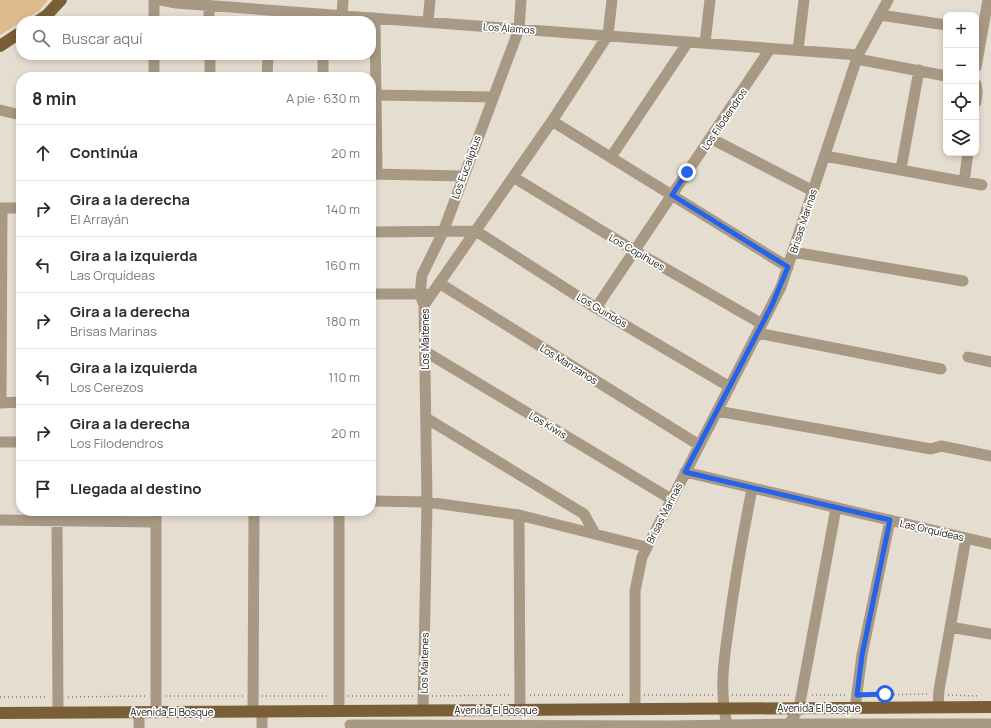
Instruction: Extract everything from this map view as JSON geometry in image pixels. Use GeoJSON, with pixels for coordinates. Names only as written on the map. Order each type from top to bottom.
{"type":"FeatureCollection","features":[{"type":"Feature","properties":{"kind":"main road"},"geometry":{"type":"LineString","coordinates":[[46,16],[61,0]]}},
{"type":"Feature","properties":{"kind":"main road"},"geometry":{"type":"LineString","coordinates":[[0,46],[16,35]]}},
{"type":"Feature","properties":{"kind":"main road","name":"Avenida El Bosque"},"geometry":{"type":"LineString","coordinates":[[0,713],[991,707]]}},
{"type":"Feature","properties":{"kind":"street"},"geometry":{"type":"LineString","coordinates":[[154,0],[154,16]]}},
{"type":"Feature","properties":{"kind":"street","name":"Los Álamos"},"geometry":{"type":"LineString","coordinates":[[161,0],[176,3],[214,4],[309,16]]}},
{"type":"Feature","properties":{"kind":"street"},"geometry":{"type":"LineString","coordinates":[[342,15],[343,0]]}},
{"type":"Feature","properties":{"kind":"street"},"geometry":{"type":"LineString","coordinates":[[428,22],[430,0]]}},
{"type":"Feature","properties":{"kind":"street","name":"Los Eucaliptus"},"geometry":{"type":"LineString","coordinates":[[424,305],[420,294],[422,275],[443,232],[518,29],[521,0]]}},
{"type":"Feature","properties":{"kind":"street","name":"Los Maitenes"},"geometry":{"type":"LineString","coordinates":[[423,710],[427,502],[426,352],[424,305],[552,121],[608,35],[612,0]]}},
{"type":"Feature","properties":{"kind":"street"},"geometry":{"type":"LineString","coordinates":[[705,43],[710,0]]}},
{"type":"Feature","properties":{"kind":"street"},"geometry":{"type":"LineString","coordinates":[[798,50],[804,0]]}},
{"type":"Feature","properties":{"kind":"street","name":"Brisas Marinas"},"geometry":{"type":"LineString","coordinates":[[635,709],[635,591],[639,568],[646,547],[760,328],[788,267],[857,57],[888,0]]}},
{"type":"Feature","properties":{"kind":"street"},"geometry":{"type":"LineString","coordinates":[[979,30],[988,0]]}},
{"type":"Feature","properties":{"kind":"street"},"geometry":{"type":"LineString","coordinates":[[210,16],[214,4]]}},
{"type":"Feature","properties":{"kind":"street"},"geometry":{"type":"LineString","coordinates":[[880,15],[943,25]]}},
{"type":"Feature","properties":{"kind":"street","name":"Los Álamos"},"geometry":{"type":"LineString","coordinates":[[336,16],[353,16]]}},
{"type":"Feature","properties":{"kind":"street","name":"Los Álamos"},"geometry":{"type":"LineString","coordinates":[[376,18],[798,50],[857,57],[943,75]]}},
{"type":"Feature","properties":{"kind":"street"},"geometry":{"type":"LineString","coordinates":[[611,157],[688,42]]}},
{"type":"Feature","properties":{"kind":"street","name":"Los Filodendros"},"geometry":{"type":"LineString","coordinates":[[596,308],[770,49]]}},
{"type":"Feature","properties":{"kind":"street"},"geometry":{"type":"LineString","coordinates":[[154,60],[154,72]]}},
{"type":"Feature","properties":{"kind":"street"},"geometry":{"type":"LineString","coordinates":[[210,60],[210,72]]}},
{"type":"Feature","properties":{"kind":"street"},"geometry":{"type":"LineString","coordinates":[[267,72],[268,60]]}},
{"type":"Feature","properties":{"kind":"street"},"geometry":{"type":"LineString","coordinates":[[323,72],[324,60]]}},
{"type":"Feature","properties":{"kind":"street"},"geometry":{"type":"LineString","coordinates":[[376,60],[376,72]]}},
{"type":"Feature","properties":{"kind":"street"},"geometry":{"type":"LineString","coordinates":[[901,169],[918,70]]}},
{"type":"Feature","properties":{"kind":"street"},"geometry":{"type":"LineString","coordinates":[[376,95],[493,97]]}},
{"type":"Feature","properties":{"kind":"street"},"geometry":{"type":"LineString","coordinates":[[0,110],[16,114]]}},
{"type":"Feature","properties":{"kind":"street"},"geometry":{"type":"LineString","coordinates":[[552,121],[788,267]]}},
{"type":"Feature","properties":{"kind":"street"},"geometry":{"type":"LineString","coordinates":[[710,138],[813,191]]}},
{"type":"Feature","properties":{"kind":"street"},"geometry":{"type":"LineString","coordinates":[[825,156],[982,185]]}},
{"type":"Feature","properties":{"kind":"street"},"geometry":{"type":"LineString","coordinates":[[964,182],[968,156]]}},
{"type":"Feature","properties":{"kind":"street"},"geometry":{"type":"LineString","coordinates":[[376,174],[463,176]]}},
{"type":"Feature","properties":{"kind":"street","name":"Los Copihues"},"geometry":{"type":"LineString","coordinates":[[513,177],[760,328],[941,369]]}},
{"type":"Feature","properties":{"kind":"street"},"geometry":{"type":"LineString","coordinates":[[16,208],[1,208],[1,402],[16,402]]}},
{"type":"Feature","properties":{"kind":"street"},"geometry":{"type":"LineString","coordinates":[[376,232],[476,231]]}},
{"type":"Feature","properties":{"kind":"street","name":"Los Guindos"},"geometry":{"type":"LineString","coordinates":[[476,231],[596,308],[730,387]]}},
{"type":"Feature","properties":{"kind":"street"},"geometry":{"type":"LineString","coordinates":[[793,252],[963,281]]}},
{"type":"Feature","properties":{"kind":"street","name":"Los Manzanos"},"geometry":{"type":"LineString","coordinates":[[439,283],[699,445]]}},
{"type":"Feature","properties":{"kind":"street"},"geometry":{"type":"LineString","coordinates":[[376,294],[432,294]]}},
{"type":"Feature","properties":{"kind":"street","name":"Los Kiwis"},"geometry":{"type":"LineString","coordinates":[[426,352],[671,499]]}},
{"type":"Feature","properties":{"kind":"street"},"geometry":{"type":"LineString","coordinates":[[968,357],[991,362]]}},
{"type":"Feature","properties":{"kind":"street"},"geometry":{"type":"LineString","coordinates":[[717,411],[991,456]]}},
{"type":"Feature","properties":{"kind":"street"},"geometry":{"type":"LineString","coordinates":[[426,418],[584,514],[595,534]]}},
{"type":"Feature","properties":{"kind":"street"},"geometry":{"type":"LineString","coordinates":[[0,442],[16,442]]}},
{"type":"Feature","properties":{"kind":"street","name":"Las Orquídeas"},"geometry":{"type":"LineString","coordinates":[[685,472],[752,489],[991,544]]}},
{"type":"Feature","properties":{"kind":"street"},"geometry":{"type":"LineString","coordinates":[[727,724],[723,708],[723,665],[732,594],[752,489]]}},
{"type":"Feature","properties":{"kind":"street"},"geometry":{"type":"LineString","coordinates":[[376,501],[427,502],[519,516],[646,547]]}},
{"type":"Feature","properties":{"kind":"street"},"geometry":{"type":"LineString","coordinates":[[787,726],[799,708],[802,695],[836,508]]}},
{"type":"Feature","properties":{"kind":"street"},"geometry":{"type":"LineString","coordinates":[[254,516],[253,696],[262,728]]}},
{"type":"Feature","properties":{"kind":"street"},"geometry":{"type":"LineString","coordinates":[[339,516],[339,696],[350,727]]}},
{"type":"Feature","properties":{"kind":"street"},"geometry":{"type":"LineString","coordinates":[[519,516],[520,710]]}},
{"type":"Feature","properties":{"kind":"street"},"geometry":{"type":"LineString","coordinates":[[0,520],[57,521],[156,517],[156,712]]}},
{"type":"Feature","properties":{"kind":"street"},"geometry":{"type":"LineString","coordinates":[[855,708],[862,655],[890,520]]}},
{"type":"Feature","properties":{"kind":"street"},"geometry":{"type":"LineString","coordinates":[[57,521],[58,712]]}},
{"type":"Feature","properties":{"kind":"street"},"geometry":{"type":"LineString","coordinates":[[926,726],[934,707],[966,538]]}},
{"type":"Feature","properties":{"kind":"street"},"geometry":{"type":"LineString","coordinates":[[950,628],[991,634]]}},
{"type":"Feature","properties":{"kind":"street"},"geometry":{"type":"LineString","coordinates":[[875,726],[880,708]]}},
{"type":"Feature","properties":{"kind":"street"},"geometry":{"type":"LineString","coordinates":[[552,709],[552,727]]}},
{"type":"Feature","properties":{"kind":"street"},"geometry":{"type":"LineString","coordinates":[[670,727],[672,709]]}},
{"type":"Feature","properties":{"kind":"street"},"geometry":{"type":"LineString","coordinates":[[446,727],[447,710]]}},
{"type":"Feature","properties":{"kind":"street"},"geometry":{"type":"LineString","coordinates":[[139,712],[139,728]]}},
{"type":"Feature","properties":{"kind":"street","name":"Avenida El Bosque"},"geometry":{"type":"LineString","coordinates":[[350,727],[670,727],[727,724],[787,726],[926,726],[991,724]]}},
{"type":"Feature","properties":{"kind":"path"},"geometry":{"type":"LineString","coordinates":[[0,697],[935,695]]}},
{"type":"Feature","properties":{"kind":"path"},"geometry":{"type":"LineString","coordinates":[[943,695],[983,696]]}},
{"type":"Feature","properties":{"kind":"shaded area"},"geometry":{"type":"Polygon","coordinates":[[[0,0],[48,0],[39,11],[31,16],[16,16],[16,25],[0,35],[0,0]]]}},
{"type":"Feature","properties":{"kind":"route"},"geometry":{"type":"LineString","coordinates":[[687,172],[672,195],[788,267],[781,287],[772,305],[685,472],[752,489],[890,520],[862,655],[857,695],[885,694]]}}]}
